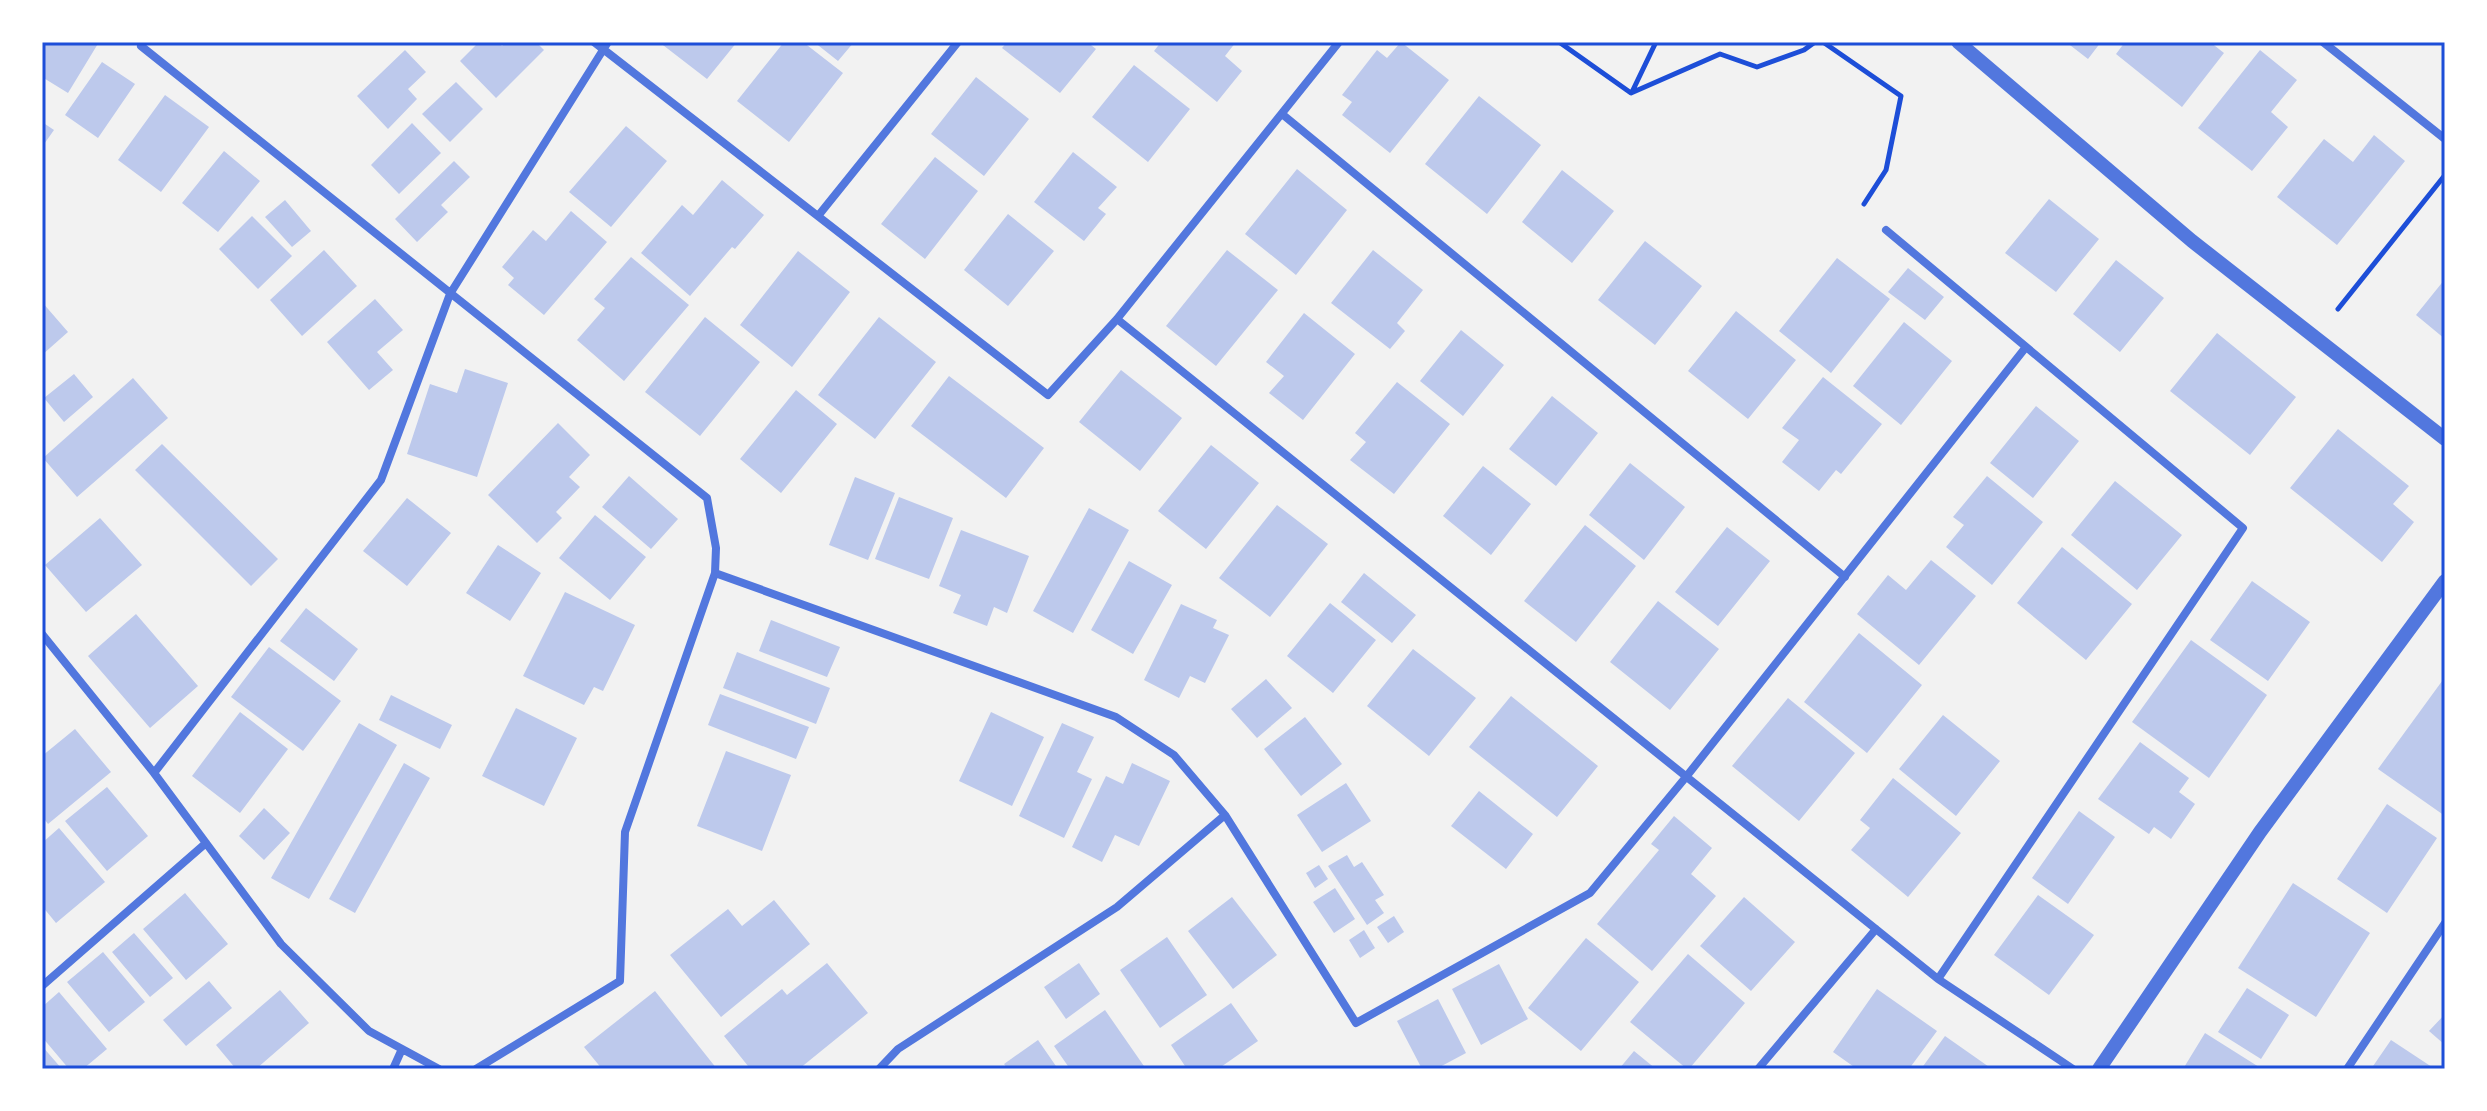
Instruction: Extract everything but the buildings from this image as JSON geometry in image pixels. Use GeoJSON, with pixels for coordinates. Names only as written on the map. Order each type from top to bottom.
{"type":"FeatureCollection","features":[{"type":"Feature","properties":{"kind":"street"},"geometry":{"type":"LineString","coordinates":[[594,42],[605,46],[1048,395],[1117,319],[1339,42]]}},
{"type":"Feature","properties":{"kind":"street"},"geometry":{"type":"LineString","coordinates":[[818,216],[958,42]]}},
{"type":"Feature","properties":{"kind":"street"},"geometry":{"type":"LineString","coordinates":[[1958,42],[2192,241],[2445,439]]}},
{"type":"Feature","properties":{"kind":"street"},"geometry":{"type":"LineString","coordinates":[[2323,42],[2445,139]]}},
{"type":"Feature","properties":{"kind":"street"},"geometry":{"type":"LineString","coordinates":[[141,46],[707,498],[716,548],[715,573],[625,832],[620,981],[476,1069]]}},
{"type":"Feature","properties":{"kind":"street"},"geometry":{"type":"LineString","coordinates":[[154,773],[381,480],[450,294],[605,46]]}},
{"type":"Feature","properties":{"kind":"street"},"geometry":{"type":"LineString","coordinates":[[1282,114],[1845,577]]}},
{"type":"Feature","properties":{"kind":"street"},"geometry":{"type":"LineString","coordinates":[[1886,230],[2243,528],[1938,979]]}},
{"type":"Feature","properties":{"kind":"street"},"geometry":{"type":"LineString","coordinates":[[1117,319],[1938,979],[2073,1069]]}},
{"type":"Feature","properties":{"kind":"street"},"geometry":{"type":"LineString","coordinates":[[715,573],[1116,717],[1174,755],[1225,815],[1356,1023],[1590,893],[1686,777],[2026,347]]}},
{"type":"Feature","properties":{"kind":"street"},"geometry":{"type":"LineString","coordinates":[[2099,1069],[2260,832],[2445,581]]}},
{"type":"Feature","properties":{"kind":"street"},"geometry":{"type":"LineString","coordinates":[[42,634],[154,773],[281,944],[369,1031],[439,1069]]}},
{"type":"Feature","properties":{"kind":"street"},"geometry":{"type":"LineString","coordinates":[[879,1069],[898,1049],[1117,907],[1225,815]]}},
{"type":"Feature","properties":{"kind":"street"},"geometry":{"type":"LineString","coordinates":[[42,986],[206,843]]}},
{"type":"Feature","properties":{"kind":"street"},"geometry":{"type":"LineString","coordinates":[[2347,1069],[2445,923]]}},
{"type":"Feature","properties":{"kind":"street"},"geometry":{"type":"LineString","coordinates":[[1758,1069],[1876,929]]}},
{"type":"Feature","properties":{"kind":"street"},"geometry":{"type":"LineString","coordinates":[[393,1069],[402,1049]]}},
{"type":"Feature","properties":{"kind":"path"},"geometry":{"type":"LineString","coordinates":[[1559,42],[1631,93]]}},
{"type":"Feature","properties":{"kind":"path"},"geometry":{"type":"LineString","coordinates":[[1631,93],[1656,42]]}},
{"type":"Feature","properties":{"kind":"path"},"geometry":{"type":"LineString","coordinates":[[1631,93],[1720,54],[1757,67],[1804,50],[1815,42]]}},
{"type":"Feature","properties":{"kind":"path"},"geometry":{"type":"LineString","coordinates":[[1823,42],[1901,96],[1886,170]]}},
{"type":"Feature","properties":{"kind":"path"},"geometry":{"type":"LineString","coordinates":[[2314,338],[2445,175]]}}]}
